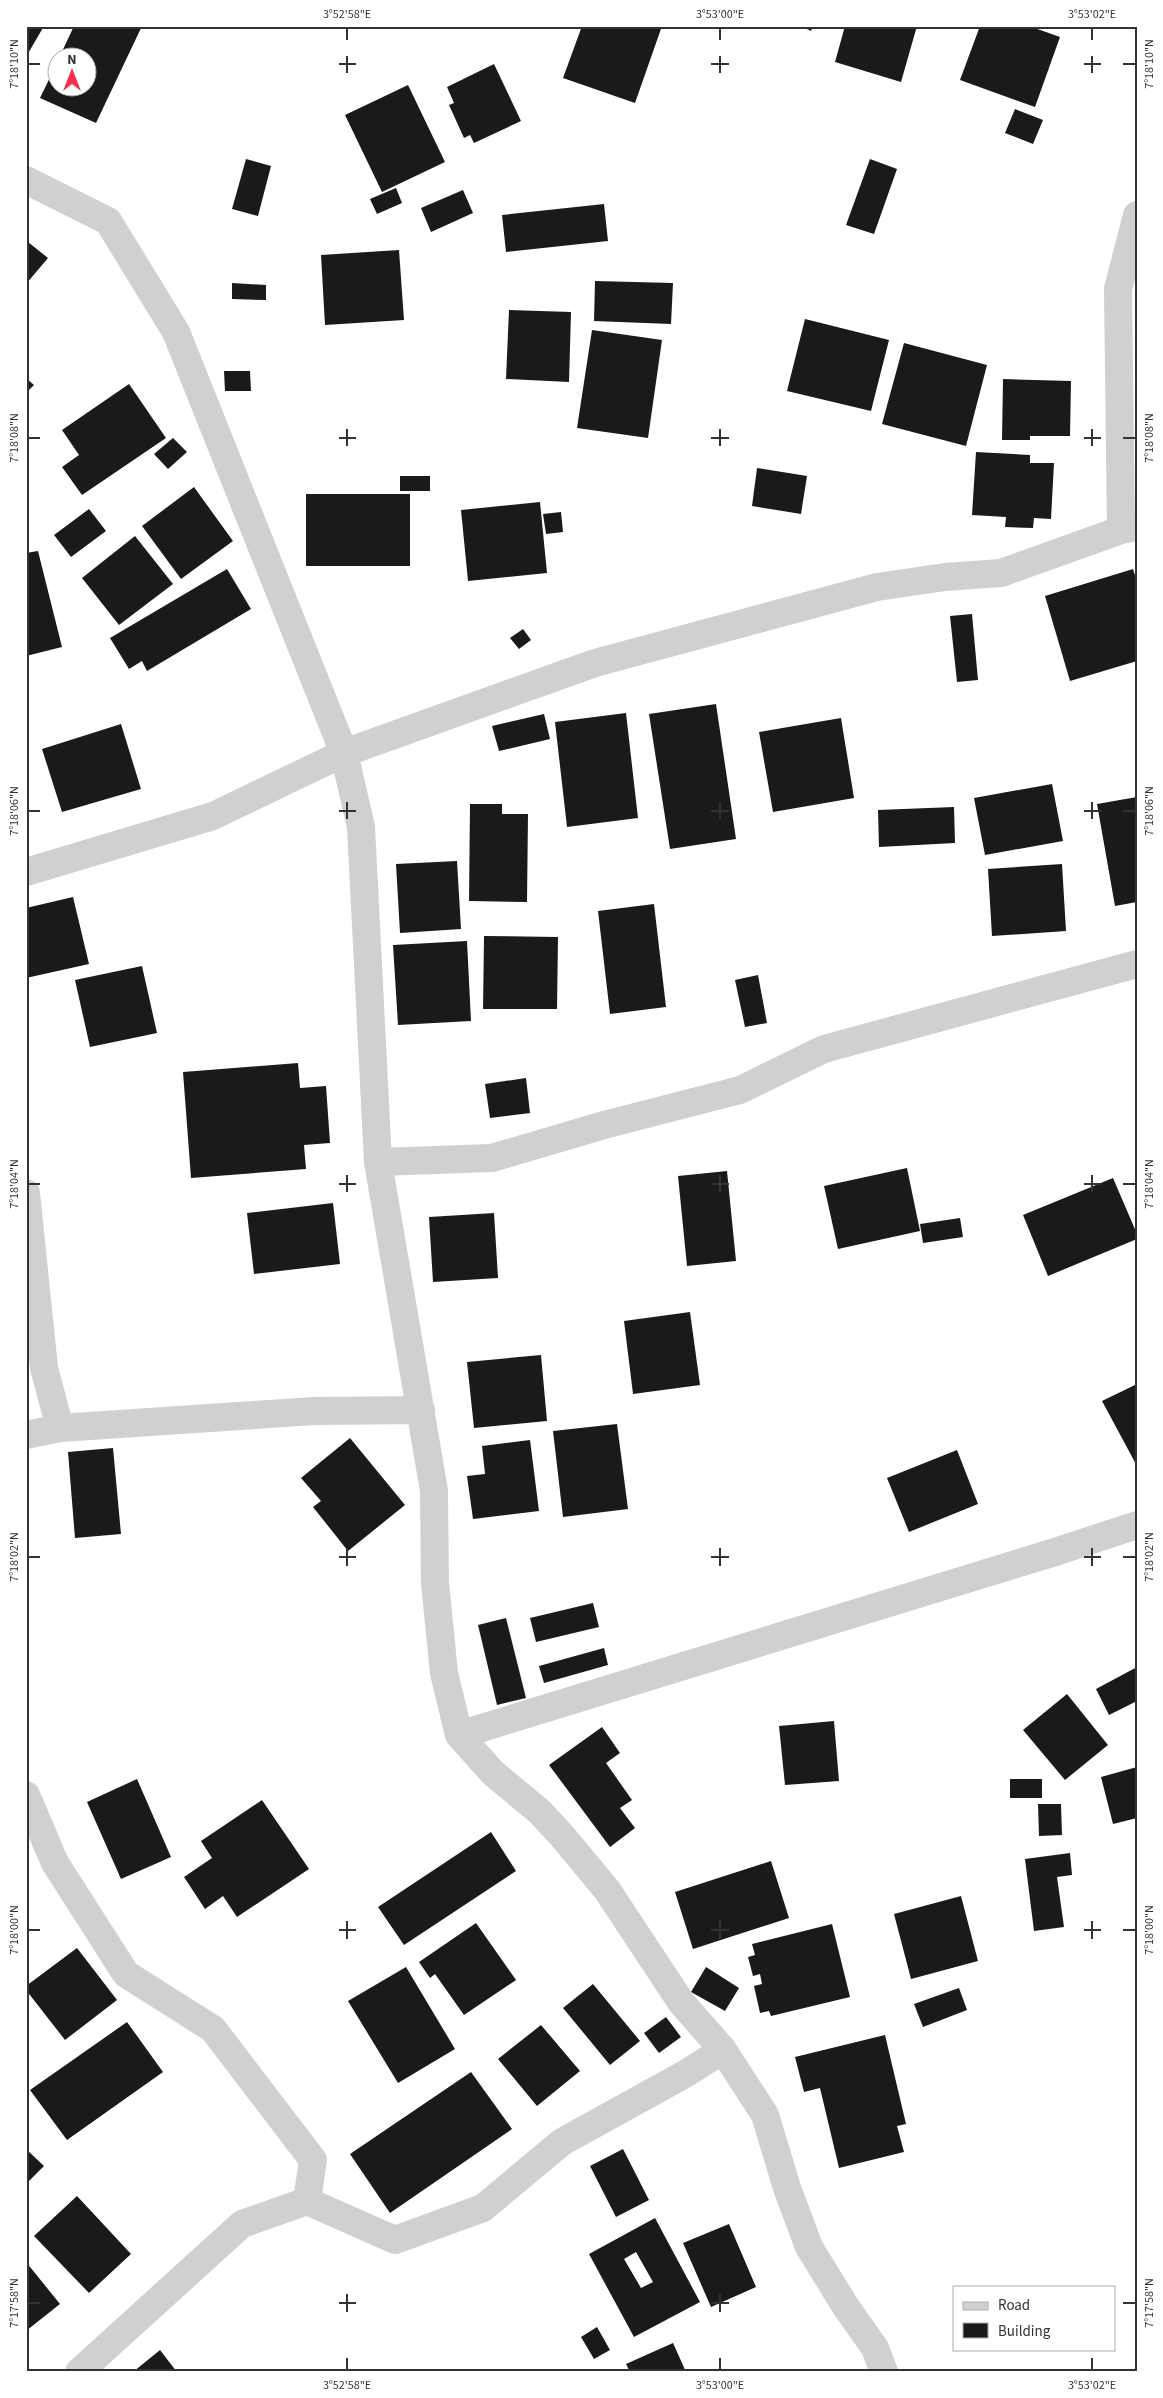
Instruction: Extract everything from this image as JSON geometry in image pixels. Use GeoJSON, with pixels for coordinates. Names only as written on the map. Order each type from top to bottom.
{"type":"FeatureCollection","features":[{"type":"Feature","properties":{"kind":"street"},"geometry":{"type":"LineString","coordinates":[[26,180],[108,222],[176,332],[344,753],[361,827],[378,1162],[434,1491],[435,1583],[444,1673],[459,1735],[493,1773],[540,1812],[563,1837],[607,1890],[681,2002],[723,2050],[765,2115],[787,2188],[809,2247],[846,2307],[875,2348],[884,2372]]}},
{"type":"Feature","properties":{"kind":"street"},"geometry":{"type":"LineString","coordinates":[[26,872],[213,816],[344,753],[595,663],[877,587],[945,577],[1001,573],[1129,528],[1118,289],[1137,215]]}},
{"type":"Feature","properties":{"kind":"street"},"geometry":{"type":"LineString","coordinates":[[378,1162],[492,1158],[604,1125],[740,1090],[824,1050],[1137,964]]}},
{"type":"Feature","properties":{"kind":"street"},"geometry":{"type":"LineString","coordinates":[[26,1193],[44,1368],[60,1428]]}},
{"type":"Feature","properties":{"kind":"street"},"geometry":{"type":"LineString","coordinates":[[26,1435],[60,1428],[314,1411],[421,1410]]}},
{"type":"Feature","properties":{"kind":"street"},"geometry":{"type":"LineString","coordinates":[[459,1735],[1055,1552],[1137,1525]]}},
{"type":"Feature","properties":{"kind":"street"},"geometry":{"type":"LineString","coordinates":[[26,1796],[55,1863],[126,1974],[213,2029],[313,2160],[307,2201]]}},
{"type":"Feature","properties":{"kind":"street"},"geometry":{"type":"LineString","coordinates":[[79,2372],[242,2224],[307,2201],[395,2240],[483,2208],[562,2142],[685,2074],[723,2050]]}},
{"type":"Feature","properties":{"kind":"building"},"geometry":{"type":"Polygon","coordinates":[[[26,26],[44,26],[26,57],[26,26]]]}},
{"type":"Feature","properties":{"kind":"building"},"geometry":{"type":"Polygon","coordinates":[[[74,26],[142,26],[96,123],[40,98],[48,82],[48,98],[98,98],[98,48],[64,48],[74,26]]]}},
{"type":"Feature","properties":{"kind":"building"},"geometry":{"type":"Polygon","coordinates":[[[582,26],[662,26],[635,103],[563,78],[582,26]]]}},
{"type":"Feature","properties":{"kind":"building"},"geometry":{"type":"Polygon","coordinates":[[[801,26],[813,26],[811,31],[801,26]]]}},
{"type":"Feature","properties":{"kind":"building"},"geometry":{"type":"Polygon","coordinates":[[[845,26],[917,26],[901,82],[835,62],[845,26]]]}},
{"type":"Feature","properties":{"kind":"building"},"geometry":{"type":"Polygon","coordinates":[[[980,26],[1029,26],[1060,37],[1035,107],[960,80],[980,26]]]}},
{"type":"Feature","properties":{"kind":"building"},"geometry":{"type":"Polygon","coordinates":[[[494,64],[521,121],[474,143],[470,135],[464,138],[449,105],[454,103],[447,87],[494,64]]]}},
{"type":"Feature","properties":{"kind":"building"},"geometry":{"type":"Polygon","coordinates":[[[408,85],[445,162],[382,192],[345,115],[408,85]]]}},
{"type":"Feature","properties":{"kind":"building"},"geometry":{"type":"Polygon","coordinates":[[[1015,109],[1043,120],[1033,144],[1005,133],[1015,109]]]}},
{"type":"Feature","properties":{"kind":"building"},"geometry":{"type":"Polygon","coordinates":[[[246,159],[271,166],[258,216],[232,209],[246,159]]]}},
{"type":"Feature","properties":{"kind":"building"},"geometry":{"type":"Polygon","coordinates":[[[870,159],[897,169],[874,234],[846,225],[870,159]]]}},
{"type":"Feature","properties":{"kind":"building"},"geometry":{"type":"Polygon","coordinates":[[[396,188],[402,203],[377,214],[370,199],[396,188]]]}},
{"type":"Feature","properties":{"kind":"building"},"geometry":{"type":"Polygon","coordinates":[[[463,190],[473,213],[431,232],[421,208],[463,190]]]}},
{"type":"Feature","properties":{"kind":"building"},"geometry":{"type":"Polygon","coordinates":[[[604,204],[608,241],[506,252],[502,215],[604,204]]]}},
{"type":"Feature","properties":{"kind":"building"},"geometry":{"type":"Polygon","coordinates":[[[28,242],[48,258],[26,284],[26,244],[28,242]]]}},
{"type":"Feature","properties":{"kind":"building"},"geometry":{"type":"Polygon","coordinates":[[[399,250],[404,320],[325,325],[321,255],[399,250]]]}},
{"type":"Feature","properties":{"kind":"building"},"geometry":{"type":"Polygon","coordinates":[[[595,281],[673,283],[671,324],[594,321],[595,281]]]}},
{"type":"Feature","properties":{"kind":"building"},"geometry":{"type":"Polygon","coordinates":[[[232,283],[266,285],[266,300],[232,299],[232,283]]]}},
{"type":"Feature","properties":{"kind":"building"},"geometry":{"type":"Polygon","coordinates":[[[509,310],[571,312],[569,382],[506,379],[509,310]]]}},
{"type":"Feature","properties":{"kind":"building"},"geometry":{"type":"Polygon","coordinates":[[[805,319],[889,340],[871,411],[787,391],[805,319]]]}},
{"type":"Feature","properties":{"kind":"building"},"geometry":{"type":"Polygon","coordinates":[[[592,330],[662,340],[648,438],[577,428],[592,330]]]}},
{"type":"Feature","properties":{"kind":"building"},"geometry":{"type":"Polygon","coordinates":[[[904,343],[987,365],[966,446],[882,424],[904,343]]]}},
{"type":"Feature","properties":{"kind":"building"},"geometry":{"type":"Polygon","coordinates":[[[224,371],[250,371],[251,391],[225,391],[224,371]]]}},
{"type":"Feature","properties":{"kind":"building"},"geometry":{"type":"Polygon","coordinates":[[[26,378],[34,385],[26,393],[26,378]]]}},
{"type":"Feature","properties":{"kind":"building"},"geometry":{"type":"Polygon","coordinates":[[[1003,379],[1071,381],[1070,436],[1030,436],[1030,440],[1002,440],[1003,379]]]}},
{"type":"Feature","properties":{"kind":"building"},"geometry":{"type":"Polygon","coordinates":[[[129,384],[166,438],[82,495],[62,467],[79,455],[62,430],[129,384]]]}},
{"type":"Feature","properties":{"kind":"building"},"geometry":{"type":"Polygon","coordinates":[[[173,438],[187,452],[168,469],[154,454],[173,438]]]}},
{"type":"Feature","properties":{"kind":"building"},"geometry":{"type":"Polygon","coordinates":[[[976,452],[1030,455],[1030,463],[1054,463],[1051,519],[1034,518],[1033,528],[1005,527],[1006,517],[972,515],[976,452]]]}},
{"type":"Feature","properties":{"kind":"building"},"geometry":{"type":"Polygon","coordinates":[[[757,468],[807,476],[801,514],[752,506],[757,468]]]}},
{"type":"Feature","properties":{"kind":"building"},"geometry":{"type":"Polygon","coordinates":[[[400,476],[430,476],[430,491],[400,491],[400,476]]]}},
{"type":"Feature","properties":{"kind":"building"},"geometry":{"type":"Polygon","coordinates":[[[194,487],[233,541],[181,579],[142,526],[194,487]]]}},
{"type":"Feature","properties":{"kind":"building"},"geometry":{"type":"Polygon","coordinates":[[[306,494],[410,494],[410,566],[306,566],[306,494]]]}},
{"type":"Feature","properties":{"kind":"building"},"geometry":{"type":"Polygon","coordinates":[[[540,502],[547,573],[468,581],[461,510],[540,502]]]}},
{"type":"Feature","properties":{"kind":"building"},"geometry":{"type":"Polygon","coordinates":[[[89,509],[106,531],[71,557],[54,535],[89,509]]]}},
{"type":"Feature","properties":{"kind":"building"},"geometry":{"type":"Polygon","coordinates":[[[561,512],[563,532],[546,534],[543,514],[561,512]]]}},
{"type":"Feature","properties":{"kind":"building"},"geometry":{"type":"Polygon","coordinates":[[[135,536],[173,584],[119,625],[82,578],[135,536]]]}},
{"type":"Feature","properties":{"kind":"building"},"geometry":{"type":"Polygon","coordinates":[[[38,551],[62,647],[26,656],[26,553],[38,551]]]}},
{"type":"Feature","properties":{"kind":"building"},"geometry":{"type":"Polygon","coordinates":[[[227,569],[251,609],[147,671],[142,661],[129,669],[110,638],[227,569]]]}},
{"type":"Feature","properties":{"kind":"building"},"geometry":{"type":"Polygon","coordinates":[[[1133,569],[1137,582],[1137,661],[1070,681],[1045,596],[1133,569]]]}},
{"type":"Feature","properties":{"kind":"building"},"geometry":{"type":"Polygon","coordinates":[[[972,614],[978,680],[957,682],[950,616],[972,614]]]}},
{"type":"Feature","properties":{"kind":"building"},"geometry":{"type":"Polygon","coordinates":[[[523,629],[531,640],[519,649],[510,638],[523,629]]]}},
{"type":"Feature","properties":{"kind":"building"},"geometry":{"type":"Polygon","coordinates":[[[716,704],[736,839],[670,849],[649,714],[716,704]]]}},
{"type":"Feature","properties":{"kind":"building"},"geometry":{"type":"Polygon","coordinates":[[[626,713],[638,818],[567,827],[555,722],[626,713]]]}},
{"type":"Feature","properties":{"kind":"building"},"geometry":{"type":"Polygon","coordinates":[[[544,714],[550,739],[499,751],[492,726],[544,714]]]}},
{"type":"Feature","properties":{"kind":"building"},"geometry":{"type":"Polygon","coordinates":[[[841,718],[854,798],[773,812],[759,732],[841,718]]]}},
{"type":"Feature","properties":{"kind":"building"},"geometry":{"type":"Polygon","coordinates":[[[121,724],[141,789],[62,812],[42,749],[121,724]]]}},
{"type":"Feature","properties":{"kind":"building"},"geometry":{"type":"Polygon","coordinates":[[[1052,784],[1063,841],[985,855],[974,798],[1052,784]]]}},
{"type":"Feature","properties":{"kind":"building"},"geometry":{"type":"Polygon","coordinates":[[[1137,797],[1137,902],[1115,906],[1097,804],[1137,797]]]}},
{"type":"Feature","properties":{"kind":"building"},"geometry":{"type":"Polygon","coordinates":[[[470,804],[502,804],[502,814],[528,814],[527,902],[469,901],[470,804]]]}},
{"type":"Feature","properties":{"kind":"building"},"geometry":{"type":"Polygon","coordinates":[[[954,807],[955,843],[879,847],[878,810],[954,807]]]}},
{"type":"Feature","properties":{"kind":"building"},"geometry":{"type":"Polygon","coordinates":[[[457,861],[461,929],[400,933],[396,864],[457,861]]]}},
{"type":"Feature","properties":{"kind":"building"},"geometry":{"type":"Polygon","coordinates":[[[1062,864],[1066,931],[992,936],[988,869],[1062,864]]]}},
{"type":"Feature","properties":{"kind":"building"},"geometry":{"type":"Polygon","coordinates":[[[73,897],[89,964],[26,978],[26,908],[73,897]]]}},
{"type":"Feature","properties":{"kind":"building"},"geometry":{"type":"Polygon","coordinates":[[[654,904],[666,1007],[610,1014],[598,911],[654,904]]]}},
{"type":"Feature","properties":{"kind":"building"},"geometry":{"type":"Polygon","coordinates":[[[484,936],[558,937],[557,1009],[483,1009],[484,936]]]}},
{"type":"Feature","properties":{"kind":"building"},"geometry":{"type":"Polygon","coordinates":[[[467,941],[471,1021],[398,1025],[393,945],[467,941]]]}},
{"type":"Feature","properties":{"kind":"building"},"geometry":{"type":"Polygon","coordinates":[[[142,966],[157,1033],[90,1047],[75,980],[142,966]]]}},
{"type":"Feature","properties":{"kind":"building"},"geometry":{"type":"Polygon","coordinates":[[[758,975],[767,1023],[745,1027],[735,980],[758,975]]]}},
{"type":"Feature","properties":{"kind":"building"},"geometry":{"type":"Polygon","coordinates":[[[298,1063],[300,1088],[326,1086],[330,1143],[304,1145],[306,1169],[191,1178],[183,1072],[298,1063]]]}},
{"type":"Feature","properties":{"kind":"building"},"geometry":{"type":"Polygon","coordinates":[[[526,1078],[530,1113],[490,1118],[485,1084],[526,1078]]]}},
{"type":"Feature","properties":{"kind":"building"},"geometry":{"type":"Polygon","coordinates":[[[907,1168],[920,1231],[838,1249],[824,1186],[907,1168]]]}},
{"type":"Feature","properties":{"kind":"building"},"geometry":{"type":"Polygon","coordinates":[[[727,1171],[736,1261],[687,1266],[678,1176],[727,1171]]]}},
{"type":"Feature","properties":{"kind":"building"},"geometry":{"type":"Polygon","coordinates":[[[1113,1178],[1137,1234],[1137,1239],[1048,1276],[1023,1215],[1113,1178]]]}},
{"type":"Feature","properties":{"kind":"building"},"geometry":{"type":"Polygon","coordinates":[[[333,1203],[340,1264],[254,1274],[247,1213],[333,1203]]]}},
{"type":"Feature","properties":{"kind":"building"},"geometry":{"type":"Polygon","coordinates":[[[494,1213],[498,1278],[433,1282],[429,1217],[494,1213]]]}},
{"type":"Feature","properties":{"kind":"building"},"geometry":{"type":"Polygon","coordinates":[[[960,1218],[963,1237],[923,1243],[920,1224],[960,1218]]]}},
{"type":"Feature","properties":{"kind":"building"},"geometry":{"type":"Polygon","coordinates":[[[690,1312],[700,1385],[633,1394],[624,1321],[690,1312]]]}},
{"type":"Feature","properties":{"kind":"building"},"geometry":{"type":"Polygon","coordinates":[[[541,1355],[547,1421],[474,1428],[467,1362],[541,1355]]]}},
{"type":"Feature","properties":{"kind":"building"},"geometry":{"type":"Polygon","coordinates":[[[1137,1384],[1137,1466],[1102,1401],[1137,1384]]]}},
{"type":"Feature","properties":{"kind":"building"},"geometry":{"type":"Polygon","coordinates":[[[617,1424],[628,1509],[563,1517],[553,1431],[617,1424]]]}},
{"type":"Feature","properties":{"kind":"building"},"geometry":{"type":"Polygon","coordinates":[[[350,1438],[405,1505],[348,1551],[313,1507],[321,1501],[301,1478],[350,1438]]]}},
{"type":"Feature","properties":{"kind":"building"},"geometry":{"type":"Polygon","coordinates":[[[530,1440],[539,1511],[473,1519],[467,1476],[485,1474],[482,1446],[530,1440]]]}},
{"type":"Feature","properties":{"kind":"building"},"geometry":{"type":"Polygon","coordinates":[[[113,1448],[121,1534],[75,1538],[68,1452],[113,1448]]]}},
{"type":"Feature","properties":{"kind":"building"},"geometry":{"type":"Polygon","coordinates":[[[957,1450],[978,1504],[909,1532],[887,1478],[957,1450]]]}},
{"type":"Feature","properties":{"kind":"building"},"geometry":{"type":"Polygon","coordinates":[[[593,1603],[599,1627],[536,1642],[530,1618],[593,1603]]]}},
{"type":"Feature","properties":{"kind":"building"},"geometry":{"type":"Polygon","coordinates":[[[506,1618],[526,1698],[497,1705],[478,1625],[506,1618]]]}},
{"type":"Feature","properties":{"kind":"building"},"geometry":{"type":"Polygon","coordinates":[[[604,1648],[608,1665],[544,1683],[539,1666],[604,1648]]]}},
{"type":"Feature","properties":{"kind":"building"},"geometry":{"type":"Polygon","coordinates":[[[1137,1667],[1137,1701],[1109,1715],[1096,1689],[1137,1667]]]}},
{"type":"Feature","properties":{"kind":"building"},"geometry":{"type":"Polygon","coordinates":[[[1067,1694],[1108,1745],[1065,1780],[1023,1730],[1067,1694]]]}},
{"type":"Feature","properties":{"kind":"building"},"geometry":{"type":"Polygon","coordinates":[[[834,1721],[839,1781],[785,1785],[779,1726],[834,1721]]]}},
{"type":"Feature","properties":{"kind":"building"},"geometry":{"type":"Polygon","coordinates":[[[602,1727],[620,1753],[606,1763],[632,1800],[620,1808],[635,1828],[610,1847],[549,1765],[602,1727]]]}},
{"type":"Feature","properties":{"kind":"building"},"geometry":{"type":"Polygon","coordinates":[[[1137,1767],[1137,1818],[1113,1824],[1101,1777],[1137,1767]]]}},
{"type":"Feature","properties":{"kind":"building"},"geometry":{"type":"Polygon","coordinates":[[[137,1779],[171,1857],[121,1879],[87,1802],[137,1779]]]}},
{"type":"Feature","properties":{"kind":"building"},"geometry":{"type":"Polygon","coordinates":[[[1010,1779],[1042,1779],[1042,1798],[1010,1798],[1010,1779]]]}},
{"type":"Feature","properties":{"kind":"building"},"geometry":{"type":"Polygon","coordinates":[[[262,1800],[309,1869],[237,1917],[223,1896],[205,1909],[184,1877],[212,1858],[201,1841],[262,1800]]]}},
{"type":"Feature","properties":{"kind":"building"},"geometry":{"type":"Polygon","coordinates":[[[1038,1804],[1061,1804],[1062,1835],[1039,1836],[1038,1804]]]}},
{"type":"Feature","properties":{"kind":"building"},"geometry":{"type":"Polygon","coordinates":[[[491,1832],[516,1871],[404,1945],[378,1907],[491,1832]]]}},
{"type":"Feature","properties":{"kind":"building"},"geometry":{"type":"Polygon","coordinates":[[[1070,1853],[1072,1875],[1057,1877],[1064,1927],[1034,1931],[1025,1859],[1070,1853]]]}},
{"type":"Feature","properties":{"kind":"building"},"geometry":{"type":"Polygon","coordinates":[[[771,1861],[789,1918],[693,1949],[675,1892],[771,1861]]]}},
{"type":"Feature","properties":{"kind":"building"},"geometry":{"type":"Polygon","coordinates":[[[961,1896],[978,1961],[911,1979],[894,1914],[961,1896]]]}},
{"type":"Feature","properties":{"kind":"building"},"geometry":{"type":"Polygon","coordinates":[[[476,1923],[516,1980],[464,2015],[435,1974],[430,1978],[419,1962],[476,1923]]]}},
{"type":"Feature","properties":{"kind":"building"},"geometry":{"type":"Polygon","coordinates":[[[832,1924],[850,1997],[771,2016],[769,2011],[760,2013],[754,1986],[762,1984],[760,1974],[753,1976],[748,1957],[755,1955],[752,1944],[832,1924]]]}},
{"type":"Feature","properties":{"kind":"building"},"geometry":{"type":"Polygon","coordinates":[[[77,1948],[117,2000],[65,2040],[26,1990],[26,1986],[77,1948]]]}},
{"type":"Feature","properties":{"kind":"building"},"geometry":{"type":"Polygon","coordinates":[[[406,1967],[455,2049],[398,2083],[348,2001],[406,1967]]]}},
{"type":"Feature","properties":{"kind":"building"},"geometry":{"type":"Polygon","coordinates":[[[706,1967],[739,1988],[725,2011],[691,1992],[706,1967]]]}},
{"type":"Feature","properties":{"kind":"building"},"geometry":{"type":"Polygon","coordinates":[[[593,1984],[640,2041],[610,2065],[563,2008],[593,1984]]]}},
{"type":"Feature","properties":{"kind":"building"},"geometry":{"type":"Polygon","coordinates":[[[959,1988],[967,2010],[923,2027],[914,2004],[959,1988]]]}},
{"type":"Feature","properties":{"kind":"building"},"geometry":{"type":"Polygon","coordinates":[[[666,2017],[681,2037],[659,2053],[644,2033],[666,2017]]]}},
{"type":"Feature","properties":{"kind":"building"},"geometry":{"type":"Polygon","coordinates":[[[127,2022],[163,2072],[67,2140],[30,2090],[127,2022]]]}},
{"type":"Feature","properties":{"kind":"building"},"geometry":{"type":"Polygon","coordinates":[[[541,2025],[580,2071],[537,2106],[498,2059],[541,2025]]]}},
{"type":"Feature","properties":{"kind":"building"},"geometry":{"type":"Polygon","coordinates":[[[885,2035],[906,2124],[897,2126],[904,2152],[839,2168],[820,2088],[804,2092],[795,2057],[885,2035]]]}},
{"type":"Feature","properties":{"kind":"building"},"geometry":{"type":"Polygon","coordinates":[[[471,2072],[512,2129],[390,2213],[350,2154],[471,2072]]]}},
{"type":"Feature","properties":{"kind":"building"},"geometry":{"type":"Polygon","coordinates":[[[26,2149],[44,2166],[26,2184],[26,2149]]]}},
{"type":"Feature","properties":{"kind":"building"},"geometry":{"type":"Polygon","coordinates":[[[623,2149],[649,2200],[616,2217],[590,2166],[623,2149]]]}},
{"type":"Feature","properties":{"kind":"building"},"geometry":{"type":"Polygon","coordinates":[[[77,2196],[131,2254],[89,2293],[34,2236],[77,2196]]]}},
{"type":"Feature","properties":{"kind":"building"},"geometry":{"type":"Polygon","coordinates":[[[655,2218],[700,2302],[634,2337],[589,2254],[655,2218]],[[636,2252],[624,2259],[641,2288],[653,2282],[636,2252]]]}},
{"type":"Feature","properties":{"kind":"building"},"geometry":{"type":"Polygon","coordinates":[[[729,2224],[756,2287],[711,2307],[683,2243],[729,2224]]]}},
{"type":"Feature","properties":{"kind":"building"},"geometry":{"type":"Polygon","coordinates":[[[26,2262],[60,2304],[26,2331],[26,2262]]]}},
{"type":"Feature","properties":{"kind":"building"},"geometry":{"type":"Polygon","coordinates":[[[597,2327],[610,2350],[594,2359],[581,2337],[597,2327]]]}},
{"type":"Feature","properties":{"kind":"building"},"geometry":{"type":"Polygon","coordinates":[[[673,2343],[686,2372],[630,2372],[626,2364],[673,2343]]]}},
{"type":"Feature","properties":{"kind":"building"},"geometry":{"type":"Polygon","coordinates":[[[160,2350],[177,2372],[133,2372],[160,2350]]]}}]}
